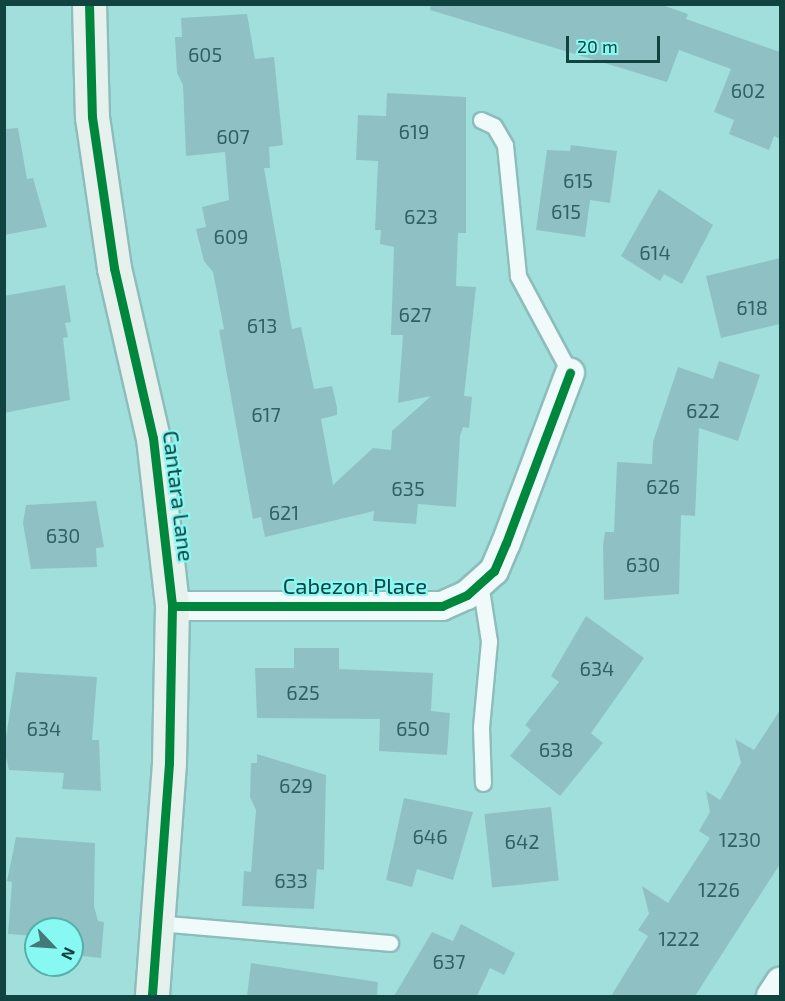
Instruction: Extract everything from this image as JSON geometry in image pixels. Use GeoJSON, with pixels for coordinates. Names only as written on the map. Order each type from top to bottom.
{"type":"FeatureCollection","features":[{"type":"Feature","properties":{"kind":"street","name":"Cantara Lane"},"geometry":{"type":"LineString","coordinates":[[89,4],[92,117],[114,268],[153,438],[172,606],[169,763],[152,996]]}},
{"type":"Feature","properties":{"kind":"street","name":"Cabezon Place"},"geometry":{"type":"LineString","coordinates":[[172,606],[442,606],[480,583],[494,570],[570,373]]}},
{"type":"Feature","properties":{"kind":"street"},"geometry":{"type":"LineString","coordinates":[[771,996],[780,982]]}},
{"type":"Feature","properties":{"kind":"lane"},"geometry":{"type":"LineString","coordinates":[[481,120],[494,126],[506,145],[518,276],[570,373]]}},
{"type":"Feature","properties":{"kind":"lane"},"geometry":{"type":"LineString","coordinates":[[480,583],[489,641],[481,727],[483,783]]}},
{"type":"Feature","properties":{"kind":"lane"},"geometry":{"type":"LineString","coordinates":[[157,923],[390,944]]}},
{"type":"Feature","properties":{"kind":"building"},"geometry":{"type":"Polygon","coordinates":[[[431,4],[659,4],[688,14],[686,19],[780,52],[780,139],[774,136],[769,150],[729,134],[734,120],[714,112],[731,69],[679,50],[667,82],[430,10],[431,4]]]}},
{"type":"Feature","properties":{"kind":"building"},"geometry":{"type":"Polygon","coordinates":[[[247,14],[255,59],[274,57],[283,145],[269,147],[270,168],[264,168],[292,329],[301,327],[314,389],[332,386],[337,407],[337,415],[321,419],[333,485],[373,448],[391,450],[392,431],[431,396],[398,403],[403,335],[391,335],[394,247],[380,244],[381,230],[375,230],[378,161],[356,160],[358,115],[386,116],[387,93],[466,97],[466,233],[458,233],[456,286],[476,287],[464,396],[472,397],[469,428],[463,427],[460,436],[456,507],[418,504],[416,524],[373,521],[374,511],[265,537],[261,517],[253,519],[219,330],[224,329],[213,272],[204,261],[196,229],[206,227],[202,207],[229,200],[225,152],[186,156],[183,85],[177,73],[175,37],[182,37],[181,18],[247,14]]]}},
{"type":"Feature","properties":{"kind":"building"},"geometry":{"type":"Polygon","coordinates":[[[18,128],[27,179],[33,178],[47,227],[4,235],[4,129],[18,128]]]}},
{"type":"Feature","properties":{"kind":"building"},"geometry":{"type":"Polygon","coordinates":[[[571,145],[617,151],[610,203],[590,200],[585,237],[536,230],[547,150],[570,151],[571,145]]]}},
{"type":"Feature","properties":{"kind":"building"},"geometry":{"type":"Polygon","coordinates":[[[659,189],[713,225],[682,284],[664,274],[660,281],[621,256],[659,189]]]}},
{"type":"Feature","properties":{"kind":"building"},"geometry":{"type":"Polygon","coordinates":[[[780,258],[780,324],[721,338],[706,276],[780,258]]]}},
{"type":"Feature","properties":{"kind":"building"},"geometry":{"type":"Polygon","coordinates":[[[65,285],[71,322],[65,323],[68,337],[63,338],[70,400],[4,413],[4,296],[65,285]]]}},
{"type":"Feature","properties":{"kind":"building"},"geometry":{"type":"Polygon","coordinates":[[[719,361],[760,375],[738,441],[699,428],[695,516],[681,515],[679,594],[604,600],[603,546],[605,532],[614,532],[617,462],[652,464],[653,442],[678,367],[713,379],[719,361]]]}},
{"type":"Feature","properties":{"kind":"building"},"geometry":{"type":"Polygon","coordinates":[[[96,501],[104,547],[96,548],[97,567],[31,569],[23,523],[26,505],[96,501]]]}},
{"type":"Feature","properties":{"kind":"building"},"geometry":{"type":"Polygon","coordinates":[[[586,616],[644,658],[591,733],[603,743],[560,796],[510,756],[531,730],[525,725],[559,682],[551,676],[586,616]]]}},
{"type":"Feature","properties":{"kind":"building"},"geometry":{"type":"Polygon","coordinates":[[[294,648],[339,648],[339,669],[433,673],[431,711],[450,713],[447,755],[379,751],[380,719],[257,718],[255,668],[294,668],[294,648]]]}},
{"type":"Feature","properties":{"kind":"building"},"geometry":{"type":"Polygon","coordinates":[[[16,672],[97,677],[92,740],[99,740],[101,791],[62,789],[64,773],[9,770],[4,750],[16,672]]]}},
{"type":"Feature","properties":{"kind":"building"},"geometry":{"type":"Polygon","coordinates":[[[780,710],[780,864],[695,996],[611,996],[648,936],[638,930],[649,914],[642,886],[668,903],[710,838],[699,831],[710,812],[706,791],[720,800],[741,763],[735,739],[754,750],[780,710]]]}},
{"type":"Feature","properties":{"kind":"building"},"geometry":{"type":"Polygon","coordinates":[[[257,754],[326,775],[324,870],[317,869],[314,909],[242,906],[244,871],[251,872],[256,810],[250,797],[251,763],[257,763],[257,754]]]}},
{"type":"Feature","properties":{"kind":"building"},"geometry":{"type":"Polygon","coordinates":[[[404,798],[473,812],[453,880],[417,869],[412,887],[386,880],[404,798]]]}},
{"type":"Feature","properties":{"kind":"building"},"geometry":{"type":"Polygon","coordinates":[[[551,807],[559,881],[492,888],[484,814],[551,807]]]}},
{"type":"Feature","properties":{"kind":"building"},"geometry":{"type":"Polygon","coordinates":[[[16,837],[95,843],[94,906],[98,921],[104,922],[101,958],[84,956],[84,917],[24,917],[24,935],[8,934],[12,882],[7,881],[16,837]]]}},
{"type":"Feature","properties":{"kind":"building"},"geometry":{"type":"Polygon","coordinates":[[[461,924],[515,953],[504,975],[490,968],[477,996],[394,996],[432,932],[453,941],[461,924]]]}},
{"type":"Feature","properties":{"kind":"building"},"geometry":{"type":"Polygon","coordinates":[[[251,963],[378,982],[377,996],[247,996],[251,963]]]}},
{"type":"Feature","properties":{"kind":"cycle path"},"geometry":{"type":"LineString","coordinates":[[89,4],[92,117],[114,268],[153,438],[172,606],[169,763],[152,996]]}},
{"type":"Feature","properties":{"kind":"cycle path"},"geometry":{"type":"LineString","coordinates":[[172,606],[442,606],[467,595],[494,571],[570,373]]}}]}
